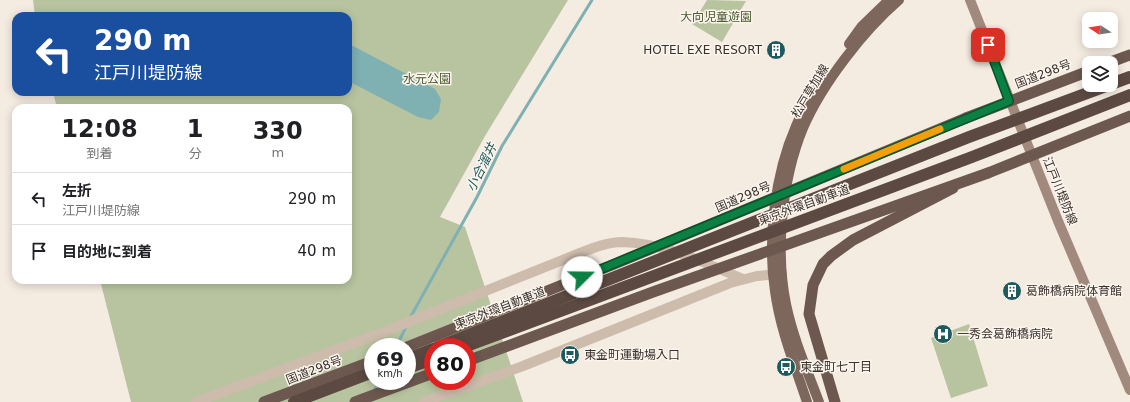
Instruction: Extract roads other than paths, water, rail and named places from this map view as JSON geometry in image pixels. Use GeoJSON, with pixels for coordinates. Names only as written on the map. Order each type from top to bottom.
{"type":"FeatureCollection","features":[{"type":"Feature","properties":{"kind":"highway"},"geometry":{"type":"LineString","coordinates":[[1118,59],[1130,55]]}},
{"type":"Feature","properties":{"kind":"highway","name":"国道298号"},"geometry":{"type":"LineString","coordinates":[[416,343],[612,265],[966,118],[1082,73]]}},
{"type":"Feature","properties":{"kind":"highway","name":"東京外環自動車道"},"geometry":{"type":"LineString","coordinates":[[1118,82],[1130,77]]}},
{"type":"Feature","properties":{"kind":"highway","name":"東京外環自動車道"},"geometry":{"type":"LineString","coordinates":[[461,338],[969,137],[1091,92]]}},
{"type":"Feature","properties":{"kind":"highway","name":"東京外環自動車道"},"geometry":{"type":"LineString","coordinates":[[476,343],[965,160],[1130,95]]}},
{"type":"Feature","properties":{"kind":"highway"},"geometry":{"type":"LineString","coordinates":[[476,358],[653,292],[1032,157],[1057,144],[1130,116]]}},
{"type":"Feature","properties":{"kind":"highway"},"geometry":{"type":"LineString","coordinates":[[835,402],[809,314],[813,285],[823,264],[841,248],[853,240],[925,205],[964,182]]}},
{"type":"Feature","properties":{"kind":"highway","name":"国道298号"},"geometry":{"type":"LineString","coordinates":[[264,402],[364,364]]}},
{"type":"Feature","properties":{"kind":"highway"},"geometry":{"type":"LineString","coordinates":[[294,402],[364,375]]}},
{"type":"Feature","properties":{"kind":"highway"},"geometry":{"type":"LineString","coordinates":[[355,402],[424,376]]}},
{"type":"Feature","properties":{"kind":"highway"},"geometry":{"type":"LineString","coordinates":[[317,402],[364,384]]}},
{"type":"Feature","properties":{"kind":"main road","name":"松戸草加線"},"geometry":{"type":"LineString","coordinates":[[807,402],[786,338],[777,301],[774,218],[784,162],[796,125],[829,78],[862,26],[889,0]]}},
{"type":"Feature","properties":{"kind":"main road","name":"松戸草加線"},"geometry":{"type":"LineString","coordinates":[[829,78],[869,29],[899,0]]}},
{"type":"Feature","properties":{"kind":"main road","name":"江戸川堤防線"},"geometry":{"type":"LineString","coordinates":[[970,0],[1009,101],[1130,390]]}},
{"type":"Feature","properties":{"kind":"main road","name":"松戸草加線"},"geometry":{"type":"LineString","coordinates":[[777,274],[794,335],[819,402]]}},
{"type":"Feature","properties":{"kind":"street"},"geometry":{"type":"LineString","coordinates":[[196,402],[400,326],[580,253],[606,245],[621,242],[669,250],[743,279]]}},
{"type":"Feature","properties":{"kind":"street"},"geometry":{"type":"LineString","coordinates":[[424,402],[523,366],[743,279],[777,274]]}},
{"type":"Feature","properties":{"kind":"water"},"geometry":{"type":"Polygon","coordinates":[[[352,46],[435,89],[441,99],[439,112],[431,120],[418,117],[352,83],[352,46]]]}},
{"type":"Feature","properties":{"kind":"waterway","name":"小合溜井"},"geometry":{"type":"LineString","coordinates":[[410,318],[477,197],[502,146],[592,0]]}},
{"type":"Feature","properties":{"kind":"waterway","name":"小合溜井"},"geometry":{"type":"LineString","coordinates":[[400,338],[407,325]]}},
{"type":"Feature","properties":{"kind":"place","name":"HOTEL EXE RESORT"},"geometry":{"type":"Point","coordinates":[776,50]}},
{"type":"Feature","properties":{"kind":"place","name":"葛飾橋病院体育館"},"geometry":{"type":"Point","coordinates":[1012,291]}},
{"type":"Feature","properties":{"kind":"place","name":"一秀会葛飾橋病院"},"geometry":{"type":"Point","coordinates":[943,334]}},
{"type":"Feature","properties":{"kind":"place","name":"東金町運動場入口"},"geometry":{"type":"Point","coordinates":[570,355]}},
{"type":"Feature","properties":{"kind":"place","name":"東金町七丁目"},"geometry":{"type":"Point","coordinates":[786,367]}},
{"type":"Feature","properties":{"kind":"park label","name":"大向児童遊園"},"geometry":{"type":"Point","coordinates":[716,17]}},
{"type":"Feature","properties":{"kind":"park label","name":"水元公園"},"geometry":{"type":"Point","coordinates":[427,79]}}]}
